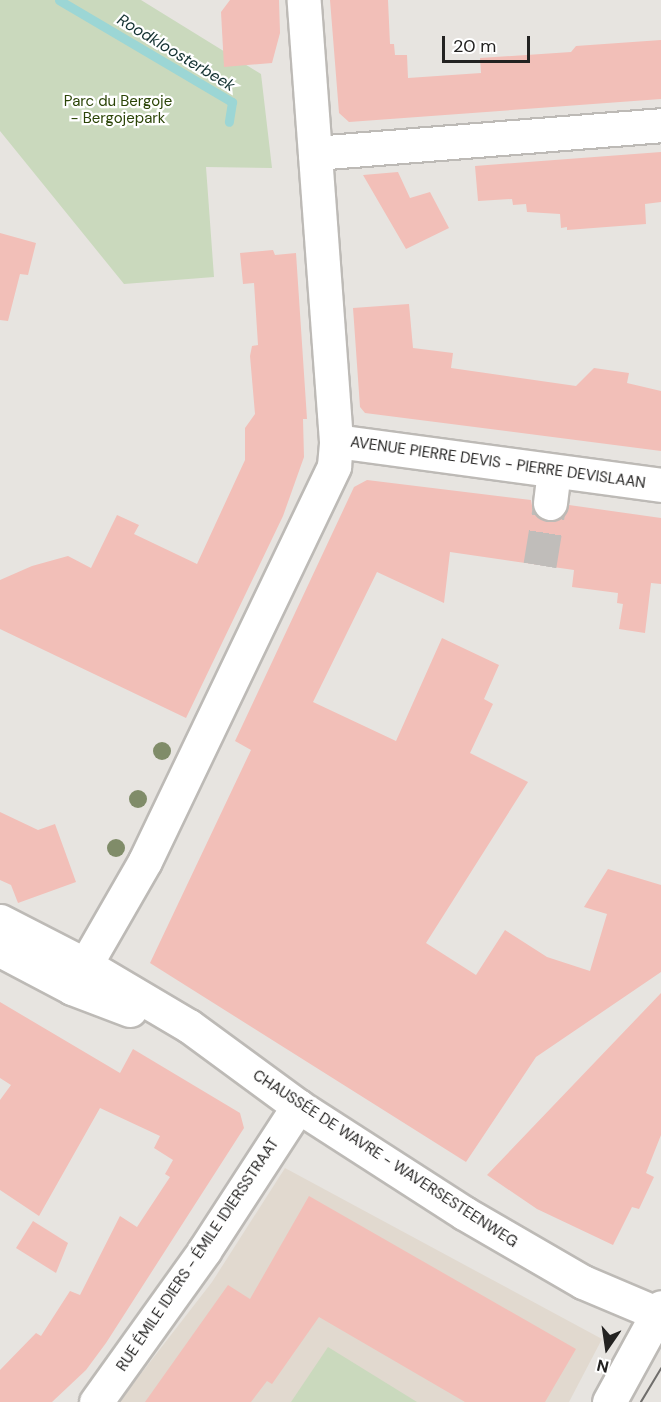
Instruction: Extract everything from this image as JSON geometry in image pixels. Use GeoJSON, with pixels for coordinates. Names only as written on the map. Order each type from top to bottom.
{"type":"FeatureCollection","features":[{"type":"Feature","properties":{"kind":"street"},"geometry":{"type":"LineString","coordinates":[[78,976],[146,861],[334,466],[336,441],[304,0]]}},
{"type":"Feature","properties":{"kind":"street"},"geometry":{"type":"LineString","coordinates":[[315,153],[661,125]]}},
{"type":"Feature","properties":{"kind":"street","name":"AVENUE PIERRE DEVIS - PIERRE DEVISLAAN"},"geometry":{"type":"LineString","coordinates":[[336,441],[661,484]]}},
{"type":"Feature","properties":{"kind":"street"},"geometry":{"type":"LineString","coordinates":[[550,503],[554,471]]}},
{"type":"Feature","properties":{"kind":"street","name":"CHAUSSÉE DE WAVRE - WAVERSESTEENWEG"},"geometry":{"type":"LineString","coordinates":[[0,921],[78,976]]}},
{"type":"Feature","properties":{"kind":"street","name":"CHAUSSÉE DE WAVRE - WAVERSESTEENWEG"},"geometry":{"type":"LineString","coordinates":[[0,950],[78,976],[189,1026],[239,1065],[298,1106],[543,1259],[583,1282],[660,1312]]}},
{"type":"Feature","properties":{"kind":"street","name":"RUE ÉMILE IDIERS - ÉMILE IDIERSSTRAAT"},"geometry":{"type":"LineString","coordinates":[[96,1402],[204,1251],[298,1106]]}},
{"type":"Feature","properties":{"kind":"street"},"geometry":{"type":"LineString","coordinates":[[609,1402],[660,1312]]}},
{"type":"Feature","properties":{"kind":"shaded area"},"geometry":{"type":"Polygon","coordinates":[[[285,1168],[602,1339],[569,1402],[119,1402],[212,1282],[285,1168]]]}},
{"type":"Feature","properties":{"kind":"green space","name":"Parc du Bergoje - Bergojepark"},"geometry":{"type":"Polygon","coordinates":[[[0,0],[141,0],[261,74],[272,168],[206,167],[214,277],[124,284],[0,131],[0,0]]]}},
{"type":"Feature","properties":{"kind":"green space"},"geometry":{"type":"Polygon","coordinates":[[[328,1347],[417,1402],[291,1402],[328,1347]]]}},
{"type":"Feature","properties":{"kind":"building"},"geometry":{"type":"Polygon","coordinates":[[[230,0],[279,0],[280,33],[272,63],[224,67],[221,12],[230,0]]]}},
{"type":"Feature","properties":{"kind":"building"},"geometry":{"type":"Polygon","coordinates":[[[330,0],[388,0],[390,44],[394,44],[395,55],[407,55],[408,78],[481,73],[480,58],[571,52],[576,46],[661,40],[661,99],[349,122],[339,113],[330,0]]]}},
{"type":"Feature","properties":{"kind":"building"},"geometry":{"type":"Polygon","coordinates":[[[661,152],[661,202],[645,204],[646,224],[567,230],[567,227],[561,228],[560,214],[527,212],[526,204],[513,205],[512,199],[478,201],[475,166],[661,152]]]}},
{"type":"Feature","properties":{"kind":"building"},"geometry":{"type":"Polygon","coordinates":[[[398,172],[410,198],[430,192],[449,228],[406,249],[363,175],[398,172]]]}},
{"type":"Feature","properties":{"kind":"building"},"geometry":{"type":"Polygon","coordinates":[[[0,233],[36,243],[28,275],[20,274],[8,321],[0,320],[0,233]]]}},
{"type":"Feature","properties":{"kind":"building"},"geometry":{"type":"Polygon","coordinates":[[[273,250],[275,255],[296,253],[307,419],[303,419],[304,457],[283,516],[186,718],[0,629],[0,580],[32,566],[68,556],[91,568],[117,515],[139,525],[134,534],[197,564],[245,460],[245,428],[255,414],[250,356],[252,346],[258,345],[254,283],[243,284],[240,253],[273,250]]]}},
{"type":"Feature","properties":{"kind":"building"},"geometry":{"type":"Polygon","coordinates":[[[409,304],[413,348],[453,353],[451,368],[576,386],[594,368],[629,373],[627,383],[661,391],[661,451],[365,413],[360,407],[353,308],[409,304]]]}},
{"type":"Feature","properties":{"kind":"building"},"geometry":{"type":"Polygon","coordinates":[[[367,480],[531,500],[533,511],[547,521],[558,520],[569,505],[661,518],[661,584],[651,583],[645,633],[619,629],[623,604],[617,603],[618,593],[572,587],[574,570],[450,552],[444,603],[377,572],[313,702],[396,741],[442,638],[499,665],[484,699],[493,704],[470,753],[528,782],[426,943],[476,975],[505,930],[547,957],[590,971],[607,914],[584,907],[608,869],[661,885],[661,972],[536,1057],[466,1162],[150,963],[251,750],[235,741],[354,487],[367,480]]]}},
{"type":"Feature","properties":{"kind":"building"},"geometry":{"type":"Polygon","coordinates":[[[0,812],[38,830],[55,824],[76,882],[18,903],[11,885],[0,880],[0,812]]]}},
{"type":"Feature","properties":{"kind":"building"},"geometry":{"type":"Polygon","coordinates":[[[661,993],[661,1135],[646,1173],[654,1177],[639,1209],[632,1207],[613,1245],[537,1209],[487,1175],[661,993]]]}},
{"type":"Feature","properties":{"kind":"building"},"geometry":{"type":"Polygon","coordinates":[[[0,1002],[120,1073],[133,1049],[240,1113],[244,1128],[106,1343],[86,1370],[52,1402],[0,1402],[0,1370],[36,1333],[41,1336],[70,1291],[80,1295],[120,1216],[137,1227],[170,1177],[165,1174],[173,1160],[154,1148],[160,1136],[100,1108],[39,1216],[0,1190],[0,1100],[11,1085],[0,1078],[0,1002]]]}},
{"type":"Feature","properties":{"kind":"building"},"geometry":{"type":"Polygon","coordinates":[[[309,1196],[576,1349],[545,1402],[465,1402],[319,1317],[272,1384],[267,1381],[251,1402],[145,1402],[228,1285],[250,1299],[309,1196]]]}},
{"type":"Feature","properties":{"kind":"building"},"geometry":{"type":"Polygon","coordinates":[[[33,1221],[68,1243],[56,1273],[16,1248],[33,1221]]]}},
{"type":"Feature","properties":{"kind":"waterway","name":"Roodkloosterbeek"},"geometry":{"type":"LineString","coordinates":[[59,0],[232,102],[229,122]]}},
{"type":"Feature","properties":{"kind":"tunnel"},"geometry":{"type":"LineString","coordinates":[[540,565],[550,503]]}},
{"type":"Feature","properties":{"kind":"tram line"},"geometry":{"type":"LineString","coordinates":[[641,1402],[661,1369]]}}]}
